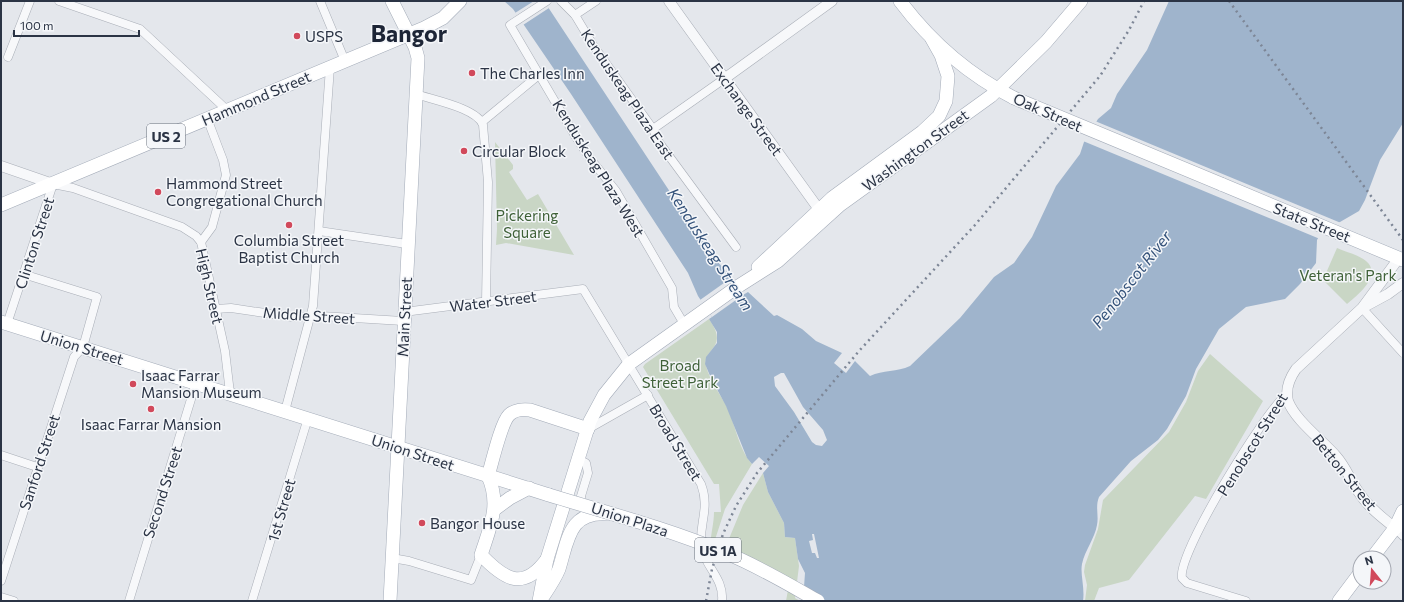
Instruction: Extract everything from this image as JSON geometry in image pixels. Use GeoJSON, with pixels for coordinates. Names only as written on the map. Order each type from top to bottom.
{"type":"FeatureCollection","features":[{"type":"Feature","properties":{"kind":"main road","name":"Main Street"},"geometry":{"type":"LineString","coordinates":[[390,601],[417,56],[409,35],[392,1]]}},
{"type":"Feature","properties":{"kind":"main road","name":"Hammond Street"},"geometry":{"type":"LineString","coordinates":[[1,205],[409,35],[438,22],[460,1]]}},
{"type":"Feature","properties":{"kind":"main road","name":"Oak Street"},"geometry":{"type":"LineString","coordinates":[[900,1],[932,40],[998,89],[1014,98],[1221,184]]}},
{"type":"Feature","properties":{"kind":"main road","name":"Washington Street"},"geometry":{"type":"LineString","coordinates":[[822,214],[865,186],[998,89],[1046,42],[1081,1]]}},
{"type":"Feature","properties":{"kind":"main road","name":"Washington Street"},"geometry":{"type":"LineString","coordinates":[[588,428],[600,401],[629,364],[737,287],[822,214],[859,177],[922,132],[939,116],[946,101],[948,76],[941,55],[932,40]]}},
{"type":"Feature","properties":{"kind":"main road","name":"State Street"},"geometry":{"type":"LineString","coordinates":[[1221,184],[1401,259]]}},
{"type":"Feature","properties":{"kind":"main road","name":"Union Street"},"geometry":{"type":"LineString","coordinates":[[4,323],[683,536],[760,569],[818,601]]}},
{"type":"Feature","properties":{"kind":"main road"},"geometry":{"type":"LineString","coordinates":[[547,559],[540,568],[528,576],[514,579],[498,572],[481,555],[495,509],[494,496],[488,476],[505,421],[514,412],[520,410],[530,410],[588,428]]}},
{"type":"Feature","properties":{"kind":"main road","name":"US 1A"},"geometry":{"type":"LineString","coordinates":[[539,601],[547,559],[588,428]]}},
{"type":"Feature","properties":{"kind":"main road"},"geometry":{"type":"LineString","coordinates":[[495,509],[528,488]]}},
{"type":"Feature","properties":{"kind":"main road"},"geometry":{"type":"LineString","coordinates":[[1380,550],[1400,529],[1403,511]]}},
{"type":"Feature","properties":{"kind":"main road","name":"US 1A"},"geometry":{"type":"LineString","coordinates":[[539,601],[557,574],[570,531],[578,522],[595,514],[612,514]]}},
{"type":"Feature","properties":{"kind":"main road"},"geometry":{"type":"LineString","coordinates":[[1339,601],[1352,584]]}},
{"type":"Feature","properties":{"kind":"street"},"geometry":{"type":"LineString","coordinates":[[8,57],[30,1]]}},
{"type":"Feature","properties":{"kind":"street"},"geometry":{"type":"LineString","coordinates":[[59,1],[140,29],[227,110]]}},
{"type":"Feature","properties":{"kind":"street"},"geometry":{"type":"LineString","coordinates":[[320,1],[345,61]]}},
{"type":"Feature","properties":{"kind":"street","name":"Kenduskeag Plaza West"},"geometry":{"type":"LineString","coordinates":[[546,1],[510,25],[582,146],[616,191],[671,286],[674,293],[674,309],[684,324]]}},
{"type":"Feature","properties":{"kind":"street","name":"Kenduskeag Plaza East"},"geometry":{"type":"LineString","coordinates":[[561,1],[575,15],[593,45],[653,129],[658,141],[736,248]]}},
{"type":"Feature","properties":{"kind":"street"},"geometry":{"type":"LineString","coordinates":[[575,15],[596,1]]}},
{"type":"Feature","properties":{"kind":"street","name":"Exchange Street"},"geometry":{"type":"LineString","coordinates":[[669,1],[822,214]]}},
{"type":"Feature","properties":{"kind":"street"},"geometry":{"type":"LineString","coordinates":[[653,129],[832,1]]}},
{"type":"Feature","properties":{"kind":"street"},"geometry":{"type":"LineString","coordinates":[[285,411],[314,302],[330,67]]}},
{"type":"Feature","properties":{"kind":"street"},"geometry":{"type":"LineString","coordinates":[[482,122],[540,74]]}},
{"type":"Feature","properties":{"kind":"street"},"geometry":{"type":"LineString","coordinates":[[416,94],[470,112],[482,122],[488,182],[486,302]]}},
{"type":"Feature","properties":{"kind":"street"},"geometry":{"type":"LineString","coordinates":[[201,242],[212,227],[226,176],[223,160],[207,118]]}},
{"type":"Feature","properties":{"kind":"street"},"geometry":{"type":"LineString","coordinates":[[1,166],[53,184]]}},
{"type":"Feature","properties":{"kind":"street","name":"High Street"},"geometry":{"type":"LineString","coordinates":[[53,184],[74,188],[182,227],[196,236],[201,242],[216,308],[229,377],[230,393]]}},
{"type":"Feature","properties":{"kind":"street","name":"Clinton Street"},"geometry":{"type":"LineString","coordinates":[[4,323],[24,274],[53,184]]}},
{"type":"Feature","properties":{"kind":"street"},"geometry":{"type":"LineString","coordinates":[[319,231],[407,244]]}},
{"type":"Feature","properties":{"kind":"street"},"geometry":{"type":"LineString","coordinates":[[1362,308],[1401,259]]}},
{"type":"Feature","properties":{"kind":"street","name":"Sanford Street"},"geometry":{"type":"LineString","coordinates":[[1,581],[74,357],[83,347],[97,297],[24,274]]}},
{"type":"Feature","properties":{"kind":"street"},"geometry":{"type":"LineString","coordinates":[[1362,308],[1388,294],[1403,282]]}},
{"type":"Feature","properties":{"kind":"street","name":"Water Street"},"geometry":{"type":"LineString","coordinates":[[403,317],[486,302],[583,289]]}},
{"type":"Feature","properties":{"kind":"street","name":"Broad Street"},"geometry":{"type":"LineString","coordinates":[[583,289],[694,470],[703,488],[706,504],[702,541]]}},
{"type":"Feature","properties":{"kind":"street","name":"Middle Street"},"geometry":{"type":"LineString","coordinates":[[216,308],[231,308],[292,316],[403,317]]}},
{"type":"Feature","properties":{"kind":"street"},"geometry":{"type":"LineString","coordinates":[[1362,308],[1403,353]]}},
{"type":"Feature","properties":{"kind":"street","name":"Penobscot Street"},"geometry":{"type":"LineString","coordinates":[[1246,601],[1187,583],[1182,578],[1181,569],[1195,538],[1234,468],[1272,408],[1287,394],[1290,379],[1296,369],[1362,308]]}},
{"type":"Feature","properties":{"kind":"street","name":"Second Street"},"geometry":{"type":"LineString","coordinates":[[129,601],[196,383]]}},
{"type":"Feature","properties":{"kind":"street","name":"Betton Street"},"geometry":{"type":"LineString","coordinates":[[1287,394],[1289,402],[1295,412],[1336,456],[1361,496],[1374,510],[1400,529]]}},
{"type":"Feature","properties":{"kind":"street"},"geometry":{"type":"LineString","coordinates":[[588,428],[648,395]]}},
{"type":"Feature","properties":{"kind":"street","name":"1st Street"},"geometry":{"type":"LineString","coordinates":[[252,601],[308,418]]}},
{"type":"Feature","properties":{"kind":"street"},"geometry":{"type":"LineString","coordinates":[[1,455],[37,467]]}},
{"type":"Feature","properties":{"kind":"street","name":"Union Plaza"},"geometry":{"type":"LineString","coordinates":[[578,459],[586,463],[588,468],[582,496],[586,505],[702,541]]}},
{"type":"Feature","properties":{"kind":"street"},"geometry":{"type":"LineString","coordinates":[[702,541],[705,556],[720,584],[722,601]]}},
{"type":"Feature","properties":{"kind":"street"},"geometry":{"type":"LineString","coordinates":[[392,558],[409,561],[471,580],[481,555]]}},
{"type":"Feature","properties":{"kind":"green space","name":"Pickering Square"},"geometry":{"type":"Polygon","coordinates":[[[495,142],[513,165],[513,169],[509,172],[527,200],[538,194],[574,255],[506,243],[496,245],[495,142]]]}},
{"type":"Feature","properties":{"kind":"green space","name":"Veteran's Park"},"geometry":{"type":"Polygon","coordinates":[[[1337,248],[1356,255],[1366,261],[1372,272],[1367,285],[1347,304],[1323,280],[1337,248]]]}},
{"type":"Feature","properties":{"kind":"green space","name":"Broad Street Park"},"geometry":{"type":"Polygon","coordinates":[[[709,319],[717,336],[714,347],[706,360],[706,366],[727,407],[743,451],[752,464],[725,509],[711,552],[714,512],[721,512],[719,484],[714,484],[643,367],[645,364],[709,319]]]}},
{"type":"Feature","properties":{"kind":"green space"},"geometry":{"type":"Polygon","coordinates":[[[1210,354],[1263,401],[1206,499],[1195,496],[1129,580],[1099,588],[1094,601],[1085,601],[1087,585],[1084,572],[1085,565],[1098,529],[1103,500],[1169,432],[1186,402],[1198,371],[1210,354]]]}},
{"type":"Feature","properties":{"kind":"green space"},"geometry":{"type":"Polygon","coordinates":[[[763,473],[768,492],[784,523],[785,537],[795,538],[799,566],[795,598],[800,601],[786,601],[790,579],[726,546],[743,505],[763,473]]]}},
{"type":"Feature","properties":{"kind":"water","name":"Penobscot River"},"geometry":{"type":"Polygon","coordinates":[[[504,1],[544,1],[713,257],[729,274],[743,295],[748,292],[774,316],[777,315],[802,329],[816,341],[842,353],[834,363],[846,373],[855,361],[870,376],[910,366],[960,318],[994,277],[1014,263],[1032,237],[1056,186],[1080,154],[1084,142],[1098,119],[1111,108],[1117,94],[1147,50],[1169,1],[1403,1],[1403,123],[1380,160],[1365,200],[1359,211],[1321,233],[1317,240],[1316,263],[1300,284],[1285,299],[1246,307],[1219,329],[1196,369],[1186,396],[1167,429],[1158,440],[1131,461],[1099,497],[1097,504],[1096,530],[1082,564],[1083,601],[803,601],[805,573],[798,559],[795,538],[785,537],[784,523],[768,492],[763,473],[769,466],[759,457],[752,464],[747,458],[726,406],[705,364],[706,357],[717,343],[717,332],[709,319],[712,317],[698,296],[688,273],[571,94],[513,9],[504,1]],[[784,373],[774,377],[775,386],[794,412],[812,442],[816,445],[822,446],[827,440],[823,430],[803,407],[784,373]]]}},
{"type":"Feature","properties":{"kind":"pier"},"geometry":{"type":"Polygon","coordinates":[[[534,1],[544,1],[549,8],[523,25],[515,13],[534,1]]]}},
{"type":"Feature","properties":{"kind":"pier"},"geometry":{"type":"Polygon","coordinates":[[[1095,121],[1341,223],[1322,235],[1320,239],[1083,141],[1095,121]]]}},
{"type":"Feature","properties":{"kind":"pier"},"geometry":{"type":"Polygon","coordinates":[[[731,278],[743,295],[712,317],[700,300],[731,278]]]}},
{"type":"Feature","properties":{"kind":"pier"},"geometry":{"type":"Polygon","coordinates":[[[812,534],[814,534],[819,558],[817,558],[815,553],[812,553],[809,541],[813,540],[812,534]]]}},
{"type":"Feature","properties":{"kind":"railway"},"geometry":{"type":"LineString","coordinates":[[706,601],[712,569],[723,534],[736,506],[757,473],[859,351],[975,225],[1100,76],[1129,30],[1144,1]]}},
{"type":"Feature","properties":{"kind":"railway"},"geometry":{"type":"LineString","coordinates":[[1229,1],[1403,240]]}},
{"type":"Feature","properties":{"kind":"place","name":"USPS"},"geometry":{"type":"Point","coordinates":[297,36]}},
{"type":"Feature","properties":{"kind":"place","name":"The Charles Inn"},"geometry":{"type":"Point","coordinates":[472,73]}},
{"type":"Feature","properties":{"kind":"place","name":"Circular Block"},"geometry":{"type":"Point","coordinates":[464,151]}},
{"type":"Feature","properties":{"kind":"place","name":"Hammond Street Congregational Church"},"geometry":{"type":"Point","coordinates":[158,192]}},
{"type":"Feature","properties":{"kind":"place","name":"Columbia Street Baptist Church"},"geometry":{"type":"Point","coordinates":[289,225]}},
{"type":"Feature","properties":{"kind":"place","name":"Isaac Farrar Mansion Museum"},"geometry":{"type":"Point","coordinates":[133,384]}},
{"type":"Feature","properties":{"kind":"place","name":"Isaac Farrar Mansion"},"geometry":{"type":"Point","coordinates":[151,409]}},
{"type":"Feature","properties":{"kind":"place","name":"Bangor House"},"geometry":{"type":"Point","coordinates":[422,523]}},
{"type":"Feature","properties":{"kind":"district","name":"Bangor"},"geometry":{"type":"Point","coordinates":[409,33]}},
{"type":"Feature","properties":{"kind":"water label","name":"Kenduskeag Stream"},"geometry":{"type":"Point","coordinates":[711,249]}}]}
